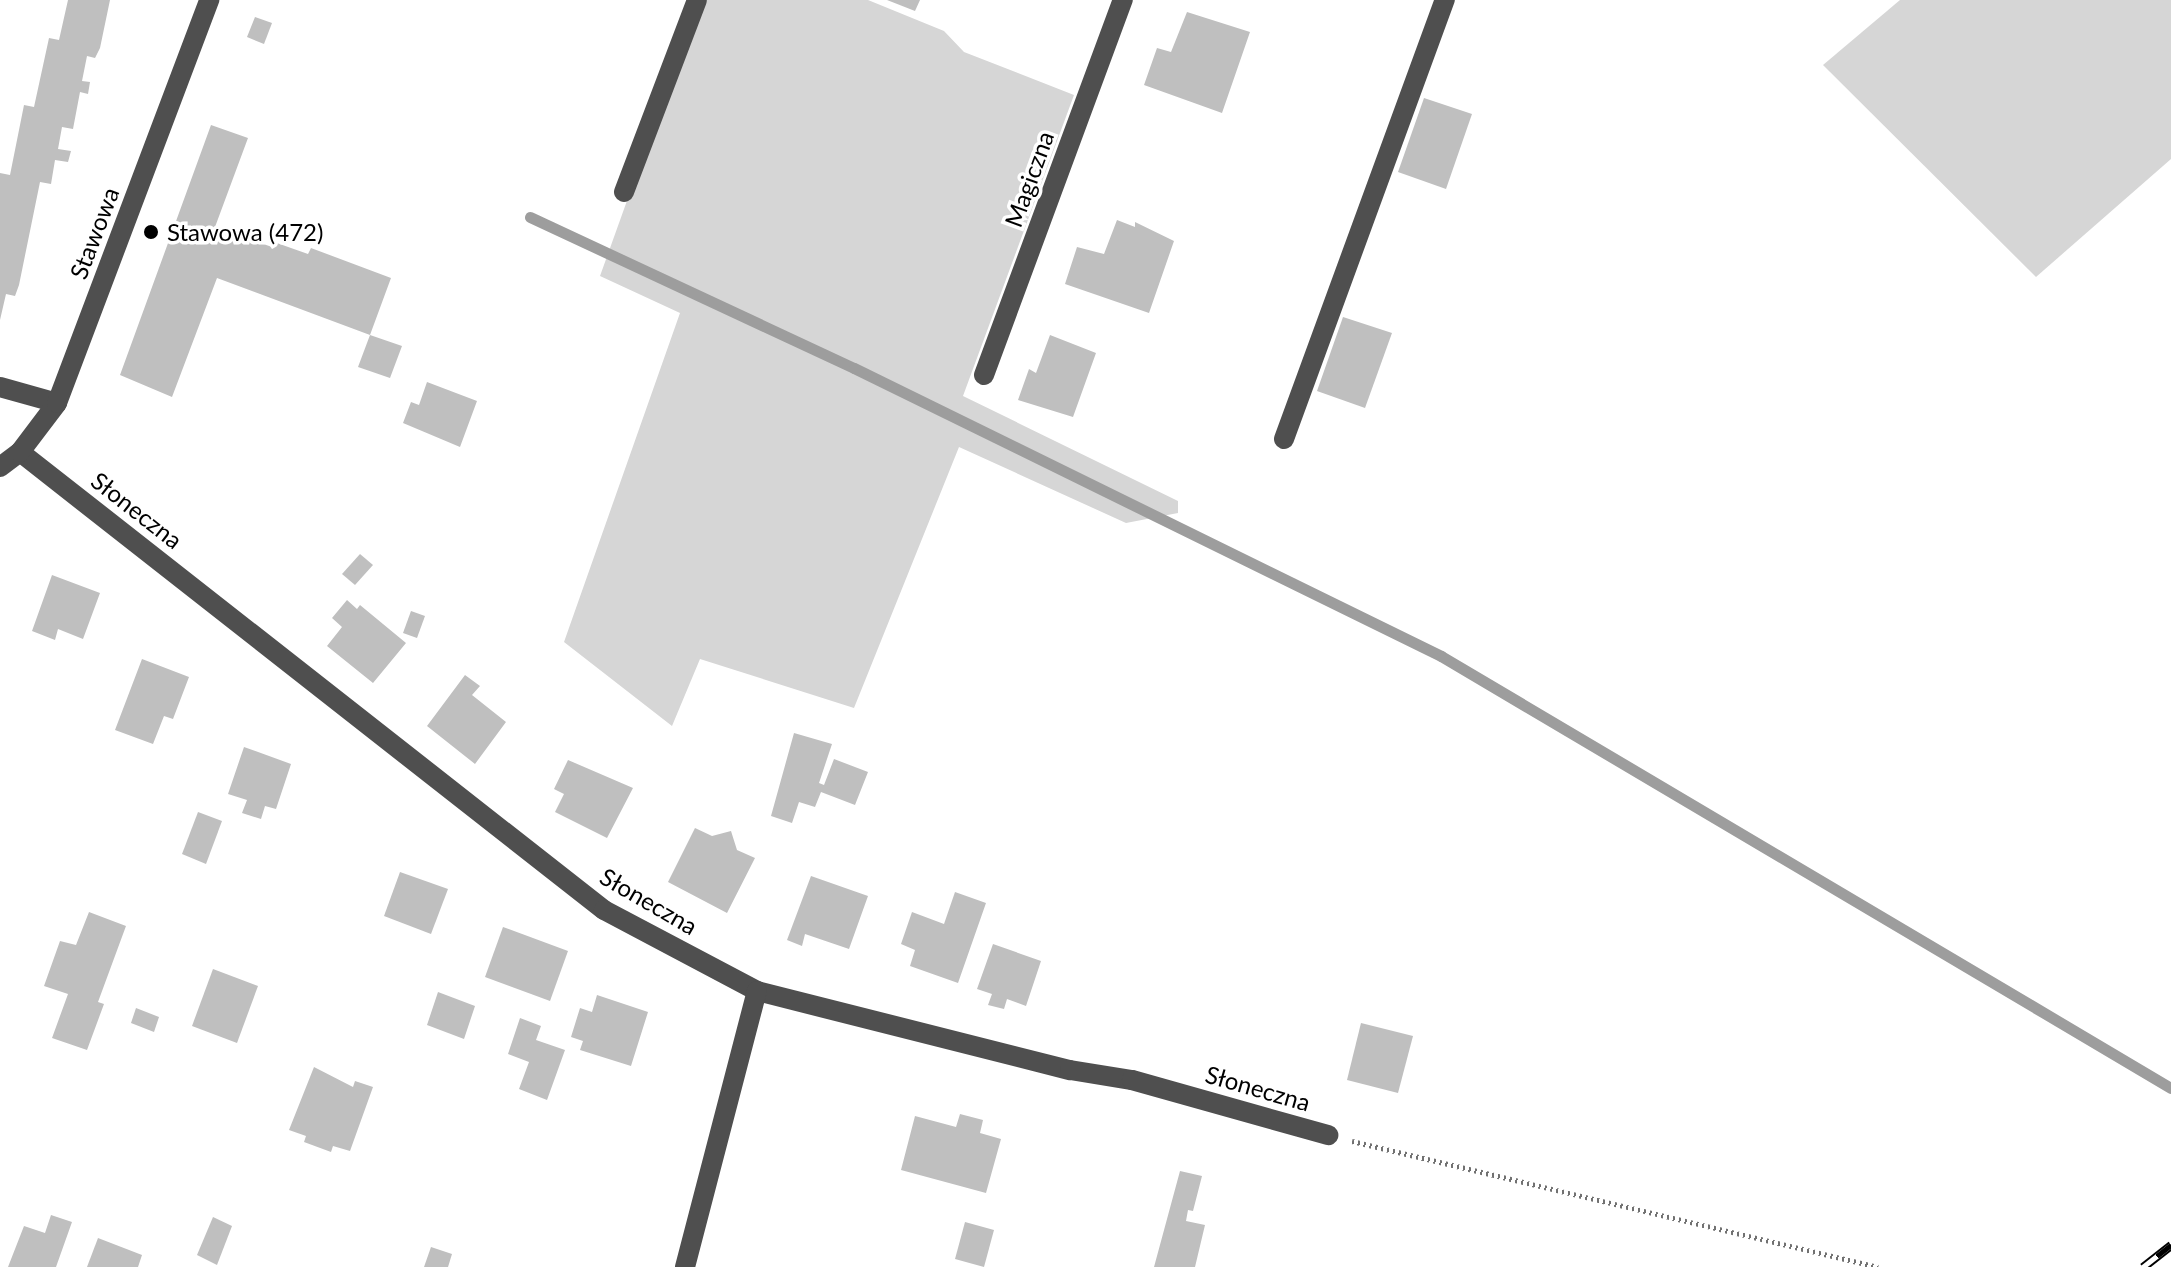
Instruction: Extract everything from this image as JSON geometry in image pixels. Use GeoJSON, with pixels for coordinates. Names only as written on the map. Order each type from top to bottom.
{"type":"FeatureCollection","features":[{"type":"Feature","properties":{"kind":"street","name":"Stawowa"},"geometry":{"type":"LineString","coordinates":[[0,467],[20,452],[57,403],[209,0]]}},
{"type":"Feature","properties":{"kind":"street"},"geometry":{"type":"LineString","coordinates":[[624,192],[697,0]]}},
{"type":"Feature","properties":{"kind":"street","name":"Magiczna"},"geometry":{"type":"LineString","coordinates":[[984,375],[1123,0]]}},
{"type":"Feature","properties":{"kind":"street"},"geometry":{"type":"LineString","coordinates":[[1284,439],[1445,0]]}},
{"type":"Feature","properties":{"kind":"street"},"geometry":{"type":"LineString","coordinates":[[0,387],[57,403]]}},
{"type":"Feature","properties":{"kind":"street","name":"Słoneczna"},"geometry":{"type":"LineString","coordinates":[[20,452],[604,910],[757,991],[1070,1070],[1132,1080],[1328,1135]]}},
{"type":"Feature","properties":{"kind":"street"},"geometry":{"type":"LineString","coordinates":[[685,1267],[757,991]]}},
{"type":"Feature","properties":{"kind":"path"},"geometry":{"type":"LineString","coordinates":[[1328,1135],[1878,1267]]}},
{"type":"Feature","properties":{"kind":"shaded area"},"geometry":{"type":"Polygon","coordinates":[[[699,0],[868,0],[944,31],[964,52],[1074,95],[963,396],[1178,501],[1178,513],[1126,523],[959,447],[854,708],[700,659],[672,726],[564,642],[680,313],[600,276],[699,0]]]}},
{"type":"Feature","properties":{"kind":"shaded area"},"geometry":{"type":"Polygon","coordinates":[[[1900,0],[2171,0],[2171,159],[2036,277],[1823,65],[1900,0]]]}},
{"type":"Feature","properties":{"kind":"building"},"geometry":{"type":"Polygon","coordinates":[[[68,0],[110,0],[100,48],[95,58],[87,56],[82,81],[90,82],[88,94],[80,92],[73,129],[62,127],[58,149],[71,151],[68,162],[55,160],[51,184],[40,182],[19,285],[15,296],[6,294],[0,320],[0,173],[10,175],[24,105],[34,107],[49,38],[59,40],[68,0]]]}},
{"type":"Feature","properties":{"kind":"building"},"geometry":{"type":"Polygon","coordinates":[[[887,0],[920,0],[915,11],[887,0]]]}},
{"type":"Feature","properties":{"kind":"building"},"geometry":{"type":"Polygon","coordinates":[[[1187,12],[1250,32],[1222,113],[1144,85],[1157,48],[1171,52],[1187,12]]]}},
{"type":"Feature","properties":{"kind":"building"},"geometry":{"type":"Polygon","coordinates":[[[255,17],[272,23],[264,44],[247,37],[255,17]]]}},
{"type":"Feature","properties":{"kind":"building"},"geometry":{"type":"Polygon","coordinates":[[[1424,98],[1472,114],[1446,189],[1398,172],[1424,98]]]}},
{"type":"Feature","properties":{"kind":"building"},"geometry":{"type":"Polygon","coordinates":[[[211,125],[248,138],[215,227],[272,247],[274,242],[308,254],[311,248],[391,278],[370,335],[217,278],[172,397],[120,375],[211,125]]]}},
{"type":"Feature","properties":{"kind":"building"},"geometry":{"type":"Polygon","coordinates":[[[1117,220],[1135,227],[1135,222],[1174,241],[1149,313],[1065,284],[1077,247],[1104,254],[1117,220]]]}},
{"type":"Feature","properties":{"kind":"building"},"geometry":{"type":"Polygon","coordinates":[[[1343,317],[1392,333],[1365,408],[1317,391],[1343,317]]]}},
{"type":"Feature","properties":{"kind":"building"},"geometry":{"type":"Polygon","coordinates":[[[370,335],[402,346],[390,378],[358,367],[370,335]]]}},
{"type":"Feature","properties":{"kind":"building"},"geometry":{"type":"Polygon","coordinates":[[[1050,335],[1096,353],[1073,417],[1018,400],[1029,369],[1036,373],[1050,335]]]}},
{"type":"Feature","properties":{"kind":"building"},"geometry":{"type":"Polygon","coordinates":[[[427,382],[477,401],[460,447],[403,423],[411,402],[419,405],[427,382]]]}},
{"type":"Feature","properties":{"kind":"building"},"geometry":{"type":"Polygon","coordinates":[[[360,554],[373,565],[355,585],[342,574],[360,554]]]}},
{"type":"Feature","properties":{"kind":"building"},"geometry":{"type":"Polygon","coordinates":[[[52,575],[100,593],[83,639],[58,629],[55,640],[32,631],[52,575]]]}},
{"type":"Feature","properties":{"kind":"building"},"geometry":{"type":"Polygon","coordinates":[[[347,600],[357,609],[360,605],[406,643],[373,683],[327,646],[342,627],[332,618],[347,600]]]}},
{"type":"Feature","properties":{"kind":"building"},"geometry":{"type":"Polygon","coordinates":[[[411,611],[425,616],[417,638],[403,633],[411,611]]]}},
{"type":"Feature","properties":{"kind":"building"},"geometry":{"type":"Polygon","coordinates":[[[142,659],[189,677],[173,719],[164,716],[153,744],[115,730],[142,659]]]}},
{"type":"Feature","properties":{"kind":"building"},"geometry":{"type":"Polygon","coordinates":[[[465,675],[480,686],[472,695],[506,722],[475,764],[427,726],[465,675]]]}},
{"type":"Feature","properties":{"kind":"building"},"geometry":{"type":"Polygon","coordinates":[[[794,733],[832,744],[819,783],[824,785],[834,759],[868,772],[855,805],[821,792],[815,807],[799,802],[792,823],[771,816],[794,733]]]}},
{"type":"Feature","properties":{"kind":"building"},"geometry":{"type":"Polygon","coordinates":[[[244,747],[291,764],[276,809],[265,806],[261,819],[242,813],[247,800],[228,794],[244,747]]]}},
{"type":"Feature","properties":{"kind":"building"},"geometry":{"type":"Polygon","coordinates":[[[568,760],[633,788],[607,838],[555,812],[564,794],[554,789],[568,760]]]}},
{"type":"Feature","properties":{"kind":"building"},"geometry":{"type":"Polygon","coordinates":[[[198,812],[222,821],[206,864],[182,854],[198,812]]]}},
{"type":"Feature","properties":{"kind":"building"},"geometry":{"type":"Polygon","coordinates":[[[695,828],[712,836],[731,831],[737,850],[755,858],[727,913],[668,882],[695,828]]]}},
{"type":"Feature","properties":{"kind":"building"},"geometry":{"type":"Polygon","coordinates":[[[400,872],[448,889],[431,934],[384,916],[400,872]]]}},
{"type":"Feature","properties":{"kind":"building"},"geometry":{"type":"Polygon","coordinates":[[[811,876],[868,896],[849,949],[805,934],[802,946],[787,940],[811,876]]]}},
{"type":"Feature","properties":{"kind":"building"},"geometry":{"type":"Polygon","coordinates":[[[955,892],[986,903],[958,983],[910,966],[915,950],[901,944],[912,912],[944,924],[955,892]]]}},
{"type":"Feature","properties":{"kind":"building"},"geometry":{"type":"Polygon","coordinates":[[[89,912],[126,926],[98,1002],[104,1004],[87,1050],[52,1038],[68,994],[44,986],[60,941],[76,945],[89,912]]]}},
{"type":"Feature","properties":{"kind":"building"},"geometry":{"type":"Polygon","coordinates":[[[503,927],[568,951],[550,1001],[485,977],[503,927]]]}},
{"type":"Feature","properties":{"kind":"building"},"geometry":{"type":"Polygon","coordinates":[[[993,944],[1041,961],[1026,1006],[1007,999],[1004,1009],[988,1005],[992,994],[977,989],[993,944]]]}},
{"type":"Feature","properties":{"kind":"building"},"geometry":{"type":"Polygon","coordinates":[[[213,969],[258,986],[237,1043],[192,1026],[213,969]]]}},
{"type":"Feature","properties":{"kind":"building"},"geometry":{"type":"Polygon","coordinates":[[[438,992],[475,1006],[464,1039],[427,1025],[438,992]]]}},
{"type":"Feature","properties":{"kind":"building"},"geometry":{"type":"Polygon","coordinates":[[[597,995],[648,1012],[631,1066],[580,1050],[583,1041],[571,1037],[580,1008],[592,1012],[597,995]]]}},
{"type":"Feature","properties":{"kind":"building"},"geometry":{"type":"Polygon","coordinates":[[[136,1008],[159,1017],[154,1032],[131,1023],[136,1008]]]}},
{"type":"Feature","properties":{"kind":"building"},"geometry":{"type":"Polygon","coordinates":[[[520,1018],[541,1026],[536,1040],[565,1050],[547,1100],[519,1089],[529,1062],[508,1054],[520,1018]]]}},
{"type":"Feature","properties":{"kind":"building"},"geometry":{"type":"Polygon","coordinates":[[[1361,1023],[1413,1036],[1398,1093],[1347,1080],[1361,1023]]]}},
{"type":"Feature","properties":{"kind":"building"},"geometry":{"type":"Polygon","coordinates":[[[314,1067],[353,1087],[355,1081],[373,1087],[350,1151],[333,1146],[331,1152],[304,1142],[306,1136],[289,1130],[314,1067]]]}},
{"type":"Feature","properties":{"kind":"building"},"geometry":{"type":"Polygon","coordinates":[[[960,1114],[983,1120],[980,1133],[1001,1139],[986,1193],[901,1170],[915,1116],[956,1127],[960,1114]]]}},
{"type":"Feature","properties":{"kind":"building"},"geometry":{"type":"Polygon","coordinates":[[[1180,1171],[1202,1176],[1193,1211],[1188,1210],[1186,1221],[1205,1225],[1195,1267],[1154,1267],[1180,1171]]]}},
{"type":"Feature","properties":{"kind":"building"},"geometry":{"type":"Polygon","coordinates":[[[51,1215],[72,1222],[56,1267],[8,1267],[24,1226],[45,1233],[51,1215]]]}},
{"type":"Feature","properties":{"kind":"building"},"geometry":{"type":"Polygon","coordinates":[[[213,1217],[232,1226],[217,1265],[197,1255],[213,1217]]]}},
{"type":"Feature","properties":{"kind":"building"},"geometry":{"type":"Polygon","coordinates":[[[965,1222],[994,1230],[984,1267],[955,1259],[965,1222]]]}},
{"type":"Feature","properties":{"kind":"building"},"geometry":{"type":"Polygon","coordinates":[[[98,1238],[142,1255],[138,1267],[87,1267],[98,1238]]]}},
{"type":"Feature","properties":{"kind":"building"},"geometry":{"type":"Polygon","coordinates":[[[431,1247],[452,1254],[448,1267],[424,1267],[431,1247]]]}},
{"type":"Feature","properties":{"kind":"waterway"},"geometry":{"type":"LineString","coordinates":[[530,217],[854,368],[1441,656],[2171,1088]]}},
{"type":"Feature","properties":{"kind":"railway"},"geometry":{"type":"LineString","coordinates":[[2143,1267],[2171,1245]]}},
{"type":"Feature","properties":{"kind":"place","name":"Stawowa (472)"},"geometry":{"type":"Point","coordinates":[151,232]}}]}
